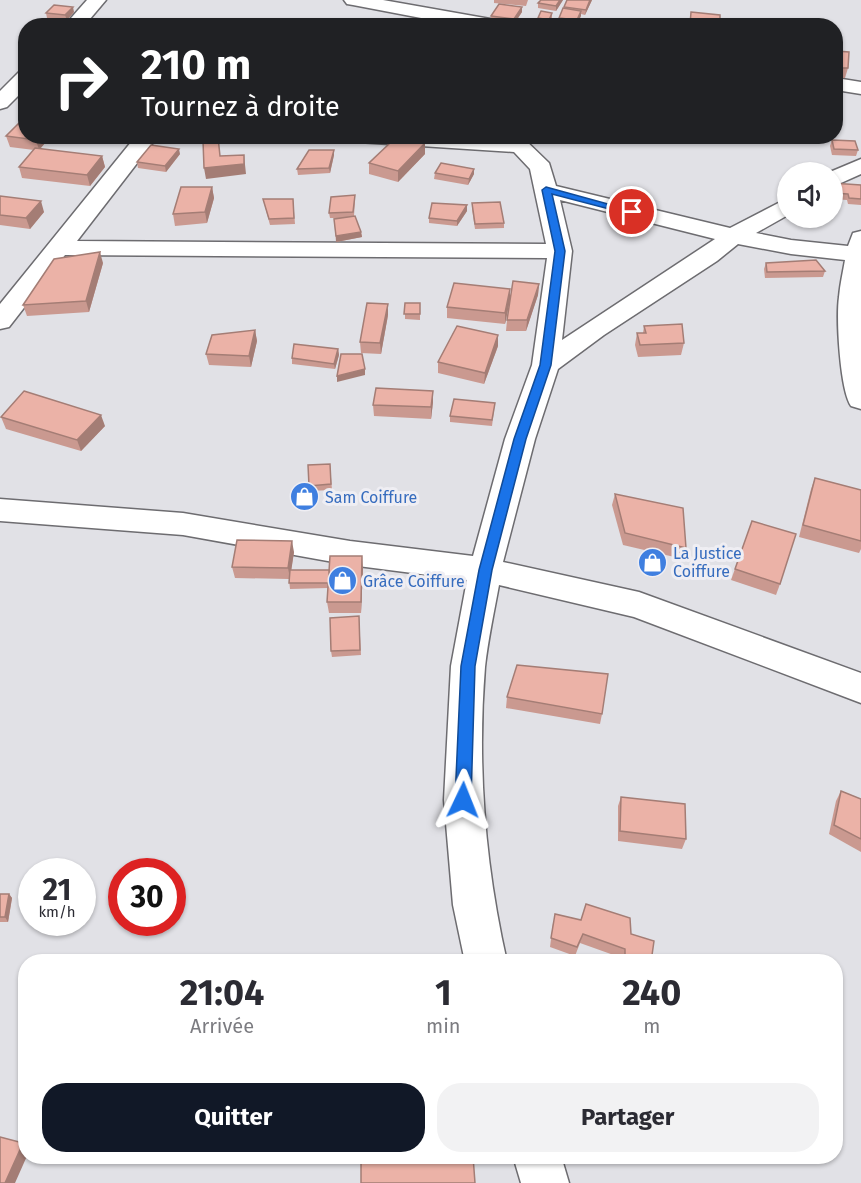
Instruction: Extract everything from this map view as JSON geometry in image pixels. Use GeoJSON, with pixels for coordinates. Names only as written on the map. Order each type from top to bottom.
{"type":"FeatureCollection","features":[{"type":"Feature","properties":{"kind":"street"},"geometry":{"type":"LineString","coordinates":[[80,18],[97,0]]}},
{"type":"Feature","properties":{"kind":"street"},"geometry":{"type":"LineString","coordinates":[[355,6],[446,14],[463,18]]}},
{"type":"Feature","properties":{"kind":"street"},"geometry":{"type":"LineString","coordinates":[[0,104],[18,85]]}},
{"type":"Feature","properties":{"kind":"street"},"geometry":{"type":"LineString","coordinates":[[843,85],[861,88]]}},
{"type":"Feature","properties":{"kind":"street"},"geometry":{"type":"LineString","coordinates":[[0,104],[18,107]]}},
{"type":"Feature","properties":{"kind":"street"},"geometry":{"type":"LineString","coordinates":[[0,321],[142,144]]}},
{"type":"Feature","properties":{"kind":"street"},"geometry":{"type":"LineString","coordinates":[[484,954],[474,905],[463,800],[468,666],[485,570],[520,439],[546,365],[560,251],[541,168],[517,144]]}},
{"type":"Feature","properties":{"kind":"street"},"geometry":{"type":"LineString","coordinates":[[843,175],[861,166]]}},
{"type":"Feature","properties":{"kind":"street"},"geometry":{"type":"LineString","coordinates":[[546,190],[791,247],[860,246],[851,298],[857,383],[861,400]]}},
{"type":"Feature","properties":{"kind":"street"},"geometry":{"type":"LineString","coordinates":[[546,365],[596,329],[708,256],[734,235],[777,211]]}},
{"type":"Feature","properties":{"kind":"street"},"geometry":{"type":"LineString","coordinates":[[58,248],[560,251]]}},
{"type":"Feature","properties":{"kind":"street"},"geometry":{"type":"LineString","coordinates":[[0,510],[183,524],[350,553],[485,570],[639,605],[861,688]]}},
{"type":"Feature","properties":{"kind":"street"},"geometry":{"type":"LineString","coordinates":[[539,1164],[545,1183]]}},
{"type":"Feature","properties":{"kind":"building"},"geometry":{"type":"Polygon","coordinates":[[[541,0],[560,0],[556,6],[538,3],[541,0]]]}},
{"type":"Feature","properties":{"kind":"building"},"geometry":{"type":"Polygon","coordinates":[[[567,0],[590,0],[586,10],[564,7],[567,0]]]}},
{"type":"Feature","properties":{"kind":"building"},"geometry":{"type":"Polygon","coordinates":[[[499,4],[522,7],[515,18],[491,16],[499,4]]]}},
{"type":"Feature","properties":{"kind":"building"},"geometry":{"type":"Polygon","coordinates":[[[54,5],[73,7],[65,15],[46,13],[54,5]]]}},
{"type":"Feature","properties":{"kind":"building"},"geometry":{"type":"Polygon","coordinates":[[[563,8],[581,11],[578,18],[559,18],[563,8]]]}},
{"type":"Feature","properties":{"kind":"building"},"geometry":{"type":"Polygon","coordinates":[[[541,11],[552,13],[550,18],[538,18],[541,11]]]}},
{"type":"Feature","properties":{"kind":"building"},"geometry":{"type":"Polygon","coordinates":[[[691,12],[720,15],[720,18],[691,18],[691,12]]]}},
{"type":"Feature","properties":{"kind":"building"},"geometry":{"type":"Polygon","coordinates":[[[843,52],[849,52],[848,68],[843,68],[843,52]]]}},
{"type":"Feature","properties":{"kind":"building"},"geometry":{"type":"Polygon","coordinates":[[[18,124],[18,138],[6,136],[18,124]]]}},
{"type":"Feature","properties":{"kind":"building"},"geometry":{"type":"Polygon","coordinates":[[[843,140],[855,141],[858,150],[834,149],[833,144],[843,144],[843,140]]]}},
{"type":"Feature","properties":{"kind":"building"},"geometry":{"type":"Polygon","coordinates":[[[203,144],[219,144],[220,156],[244,155],[244,164],[204,168],[203,144]]]}},
{"type":"Feature","properties":{"kind":"building"},"geometry":{"type":"Polygon","coordinates":[[[389,144],[424,144],[398,171],[369,163],[389,144]]]}},
{"type":"Feature","properties":{"kind":"building"},"geometry":{"type":"Polygon","coordinates":[[[151,145],[179,149],[165,166],[137,162],[151,145]]]}},
{"type":"Feature","properties":{"kind":"building"},"geometry":{"type":"Polygon","coordinates":[[[35,148],[102,156],[87,175],[19,167],[35,148]]]}},
{"type":"Feature","properties":{"kind":"building"},"geometry":{"type":"Polygon","coordinates":[[[309,150],[334,150],[329,168],[297,169],[309,150]]]}},
{"type":"Feature","properties":{"kind":"building"},"geometry":{"type":"Polygon","coordinates":[[[441,163],[474,169],[469,179],[435,173],[441,163]]]}},
{"type":"Feature","properties":{"kind":"building"},"geometry":{"type":"Polygon","coordinates":[[[843,184],[861,185],[861,199],[849,198],[848,194],[843,194],[843,184]]]}},
{"type":"Feature","properties":{"kind":"building"},"geometry":{"type":"Polygon","coordinates":[[[181,187],[212,187],[205,212],[173,214],[181,187]]]}},
{"type":"Feature","properties":{"kind":"building"},"geometry":{"type":"Polygon","coordinates":[[[355,195],[353,212],[329,213],[331,197],[355,195]]]}},
{"type":"Feature","properties":{"kind":"building"},"geometry":{"type":"Polygon","coordinates":[[[0,196],[41,201],[26,218],[0,215],[0,196]]]}},
{"type":"Feature","properties":{"kind":"building"},"geometry":{"type":"Polygon","coordinates":[[[263,199],[293,199],[294,218],[269,219],[263,199]]]}},
{"type":"Feature","properties":{"kind":"building"},"geometry":{"type":"Polygon","coordinates":[[[500,202],[504,223],[475,224],[472,203],[500,202]]]}},
{"type":"Feature","properties":{"kind":"building"},"geometry":{"type":"Polygon","coordinates":[[[432,203],[467,205],[457,221],[429,218],[432,203]]]}},
{"type":"Feature","properties":{"kind":"building"},"geometry":{"type":"Polygon","coordinates":[[[355,216],[361,232],[336,236],[334,219],[355,216]]]}},
{"type":"Feature","properties":{"kind":"building"},"geometry":{"type":"Polygon","coordinates":[[[100,252],[86,301],[23,305],[54,259],[100,252]]]}},
{"type":"Feature","properties":{"kind":"building"},"geometry":{"type":"Polygon","coordinates":[[[816,260],[825,271],[767,272],[766,263],[816,260]]]}},
{"type":"Feature","properties":{"kind":"building"},"geometry":{"type":"Polygon","coordinates":[[[513,281],[539,284],[527,320],[507,320],[513,281]]]}},
{"type":"Feature","properties":{"kind":"building"},"geometry":{"type":"Polygon","coordinates":[[[454,283],[510,289],[505,313],[447,307],[454,283]]]}},
{"type":"Feature","properties":{"kind":"building"},"geometry":{"type":"Polygon","coordinates":[[[367,303],[388,304],[380,343],[360,342],[367,303]]]}},
{"type":"Feature","properties":{"kind":"building"},"geometry":{"type":"Polygon","coordinates":[[[405,303],[420,303],[420,314],[404,314],[405,303]]]}},
{"type":"Feature","properties":{"kind":"building"},"geometry":{"type":"Polygon","coordinates":[[[682,324],[684,343],[640,345],[637,333],[646,333],[644,326],[682,324]]]}},
{"type":"Feature","properties":{"kind":"building"},"geometry":{"type":"Polygon","coordinates":[[[457,326],[498,335],[485,373],[438,362],[457,326]]]}},
{"type":"Feature","properties":{"kind":"building"},"geometry":{"type":"Polygon","coordinates":[[[255,330],[249,356],[206,354],[212,335],[255,330]]]}},
{"type":"Feature","properties":{"kind":"building"},"geometry":{"type":"Polygon","coordinates":[[[294,344],[338,349],[334,364],[292,358],[294,344]]]}},
{"type":"Feature","properties":{"kind":"building"},"geometry":{"type":"Polygon","coordinates":[[[341,354],[362,354],[365,369],[337,376],[341,354]]]}},
{"type":"Feature","properties":{"kind":"building"},"geometry":{"type":"Polygon","coordinates":[[[376,388],[433,391],[431,407],[373,405],[376,388]]]}},
{"type":"Feature","properties":{"kind":"building"},"geometry":{"type":"Polygon","coordinates":[[[24,391],[101,415],[77,440],[1,417],[24,391]]]}},
{"type":"Feature","properties":{"kind":"building"},"geometry":{"type":"Polygon","coordinates":[[[454,399],[495,403],[492,420],[450,416],[454,399]]]}},
{"type":"Feature","properties":{"kind":"building"},"geometry":{"type":"Polygon","coordinates":[[[330,464],[331,484],[309,486],[308,465],[330,464]]]}},
{"type":"Feature","properties":{"kind":"building"},"geometry":{"type":"Polygon","coordinates":[[[815,478],[861,490],[861,541],[803,525],[815,478]]]}},
{"type":"Feature","properties":{"kind":"building"},"geometry":{"type":"Polygon","coordinates":[[[615,494],[683,508],[686,548],[625,533],[615,494]]]}},
{"type":"Feature","properties":{"kind":"building"},"geometry":{"type":"Polygon","coordinates":[[[752,521],[796,534],[780,584],[735,569],[752,521]]]}},
{"type":"Feature","properties":{"kind":"building"},"geometry":{"type":"Polygon","coordinates":[[[237,540],[292,541],[288,568],[232,567],[237,540]]]}},
{"type":"Feature","properties":{"kind":"building"},"geometry":{"type":"Polygon","coordinates":[[[330,556],[362,556],[361,602],[327,602],[330,556]]]}},
{"type":"Feature","properties":{"kind":"building"},"geometry":{"type":"Polygon","coordinates":[[[290,570],[329,570],[329,583],[289,583],[290,570]]]}},
{"type":"Feature","properties":{"kind":"building"},"geometry":{"type":"Polygon","coordinates":[[[359,616],[360,650],[331,651],[330,618],[359,616]]]}},
{"type":"Feature","properties":{"kind":"building"},"geometry":{"type":"Polygon","coordinates":[[[517,665],[608,674],[602,714],[507,697],[517,665]]]}},
{"type":"Feature","properties":{"kind":"building"},"geometry":{"type":"Polygon","coordinates":[[[841,791],[861,799],[861,839],[834,825],[841,791]]]}},
{"type":"Feature","properties":{"kind":"building"},"geometry":{"type":"Polygon","coordinates":[[[621,797],[685,804],[686,839],[620,831],[621,797]]]}},
{"type":"Feature","properties":{"kind":"building"},"geometry":{"type":"Polygon","coordinates":[[[0,894],[9,894],[5,917],[0,917],[0,894]]]}},
{"type":"Feature","properties":{"kind":"building"},"geometry":{"type":"Polygon","coordinates":[[[586,904],[630,918],[631,934],[654,941],[652,954],[625,954],[625,949],[583,934],[577,947],[551,938],[555,914],[581,920],[586,904]]]}},
{"type":"Feature","properties":{"kind":"building"},"geometry":{"type":"Polygon","coordinates":[[[0,1137],[18,1142],[18,1154],[5,1183],[0,1183],[0,1137]]]}},
{"type":"Feature","properties":{"kind":"building"},"geometry":{"type":"Polygon","coordinates":[[[361,1164],[474,1164],[475,1183],[361,1183],[361,1164]]]}},
{"type":"Feature","properties":{"kind":"place","name":"Sam Coiffure"},"geometry":{"type":"Point","coordinates":[304,497]}},
{"type":"Feature","properties":{"kind":"place","name":"La Justice Coiffure"},"geometry":{"type":"Point","coordinates":[652,562]}},
{"type":"Feature","properties":{"kind":"place","name":"Grâce Coiffure"},"geometry":{"type":"Point","coordinates":[342,581]}},
{"type":"Feature","properties":{"kind":"route"},"geometry":{"type":"LineString","coordinates":[[463,800],[468,666],[485,570],[520,439],[546,365],[560,251],[546,190],[632,212]]}}]}
